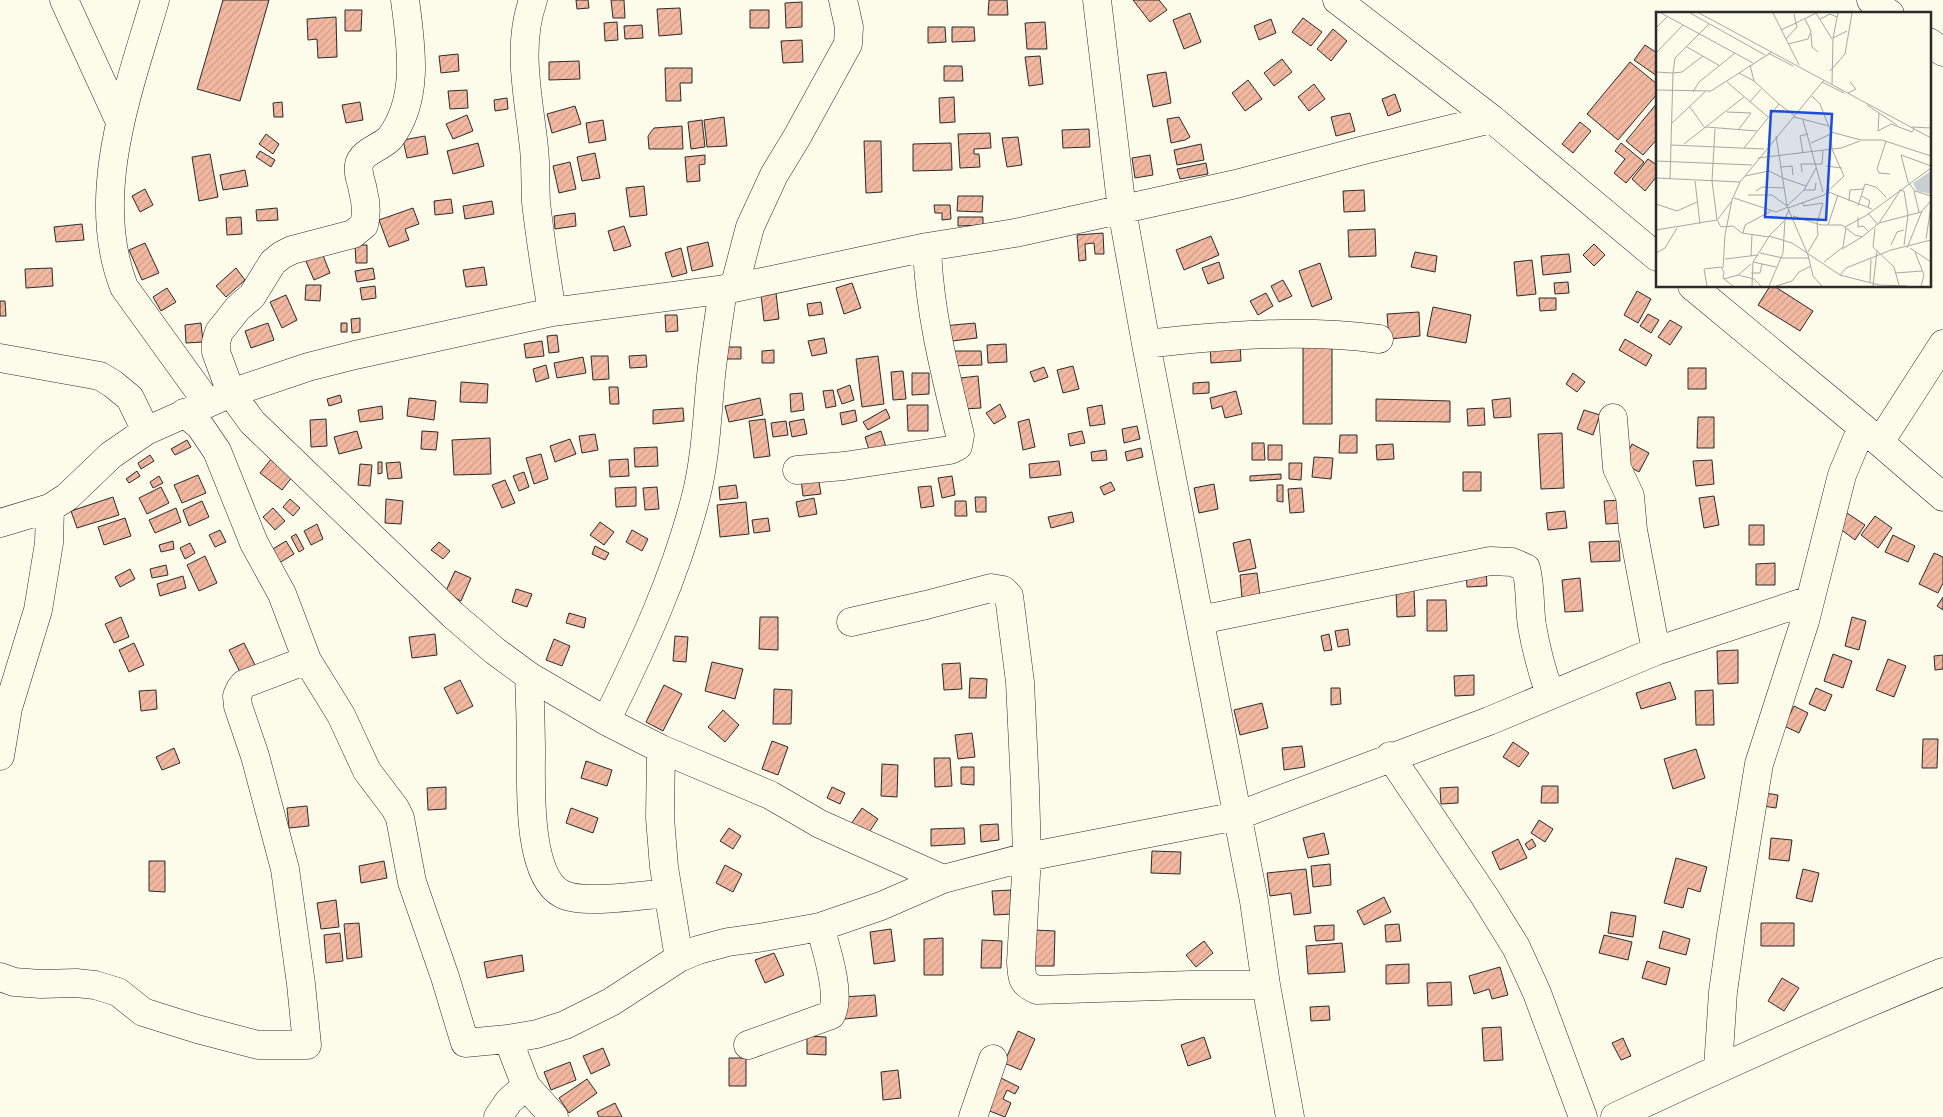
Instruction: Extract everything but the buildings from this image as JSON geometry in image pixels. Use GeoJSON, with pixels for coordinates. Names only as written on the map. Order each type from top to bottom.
{"type":"FeatureCollection","features":[{"type":"Feature","properties":{"kind":"street"},"geometry":{"type":"LineString","coordinates":[[64,0],[120,122]]}},
{"type":"Feature","properties":{"kind":"street"},"geometry":{"type":"LineString","coordinates":[[155,0],[120,122],[109,200],[114,253],[124,287],[207,403],[252,422],[453,615],[495,651],[529,676],[606,721],[661,749],[770,795],[820,824],[943,879]]}},
{"type":"Feature","properties":{"kind":"street"},"geometry":{"type":"LineString","coordinates":[[405,0],[412,73],[408,98],[400,121],[389,138],[363,157],[359,163],[358,172],[364,192],[366,214],[364,225],[352,234],[292,250],[273,262],[252,296],[238,308],[218,332],[207,403],[200,426],[217,451],[254,543],[282,594],[307,660],[341,715],[367,771],[390,799],[400,818],[412,882],[446,977],[465,1043],[508,1040],[538,1034],[588,1015],[612,1002],[679,958],[728,942],[764,938],[820,927],[881,906],[943,879],[1027,857],[1237,816],[1328,783],[1390,756],[1489,721],[1656,651],[1776,613],[1810,600]]}},
{"type":"Feature","properties":{"kind":"street"},"geometry":{"type":"LineString","coordinates":[[533,0],[528,15],[524,50],[527,97],[535,161],[537,208],[552,312]]}},
{"type":"Feature","properties":{"kind":"street"},"geometry":{"type":"LineString","coordinates":[[606,721],[638,657],[654,618],[679,555],[697,495],[707,437],[711,375],[728,288],[750,227],[774,174],[797,137],[848,44],[849,27],[844,0]]}},
{"type":"Feature","properties":{"kind":"street"},"geometry":{"type":"LineString","coordinates":[[1097,0],[1122,210],[1146,344],[1254,901],[1266,985],[1290,1117]]}},
{"type":"Feature","properties":{"kind":"street"},"geometry":{"type":"LineString","coordinates":[[1337,0],[1492,119],[1656,256]]}},
{"type":"Feature","properties":{"kind":"street"},"geometry":{"type":"LineString","coordinates":[[1871,0],[1887,12]]}},
{"type":"Feature","properties":{"kind":"street"},"geometry":{"type":"LineString","coordinates":[[1930,43],[1943,52]]}},
{"type":"Feature","properties":{"kind":"street"},"geometry":{"type":"LineString","coordinates":[[0,523],[50,508],[67,496],[111,455],[146,431],[207,403],[308,367],[355,354],[552,312],[728,288],[927,247],[1015,233],[1236,184],[1492,119]]}},
{"type":"Feature","properties":{"kind":"street"},"geometry":{"type":"LineString","coordinates":[[797,470],[854,465],[950,450],[958,446],[960,435],[938,344],[928,283],[927,247]]}},
{"type":"Feature","properties":{"kind":"street"},"geometry":{"type":"LineString","coordinates":[[1694,288],[1871,434],[1943,497]]}},
{"type":"Feature","properties":{"kind":"street"},"geometry":{"type":"LineString","coordinates":[[1146,344],[1216,336],[1268,334],[1379,339]]}},
{"type":"Feature","properties":{"kind":"street"},"geometry":{"type":"LineString","coordinates":[[1718,1068],[1723,992],[1759,764],[1810,600],[1842,475],[1871,434],[1943,344]]}},
{"type":"Feature","properties":{"kind":"street"},"geometry":{"type":"LineString","coordinates":[[0,358],[100,376],[130,398],[146,431]]}},
{"type":"Feature","properties":{"kind":"street"},"geometry":{"type":"LineString","coordinates":[[1613,418],[1617,468],[1630,496],[1633,530],[1656,651]]}},
{"type":"Feature","properties":{"kind":"street"},"geometry":{"type":"LineString","coordinates":[[0,756],[8,708],[38,610],[49,543],[50,508]]}},
{"type":"Feature","properties":{"kind":"street"},"geometry":{"type":"LineString","coordinates":[[1200,620],[1490,561],[1512,562],[1526,568],[1530,582],[1532,624],[1537,651],[1550,694]]}},
{"type":"Feature","properties":{"kind":"street"},"geometry":{"type":"LineString","coordinates":[[851,622],[992,588],[1003,590],[1009,596],[1020,682],[1027,857],[1020,962],[1022,978],[1026,985],[1037,990],[1192,984],[1266,985]]}},
{"type":"Feature","properties":{"kind":"street"},"geometry":{"type":"LineString","coordinates":[[0,977],[14,982],[41,984],[95,984],[118,992],[143,1012],[242,1042],[258,1046],[307,1045],[301,984],[284,868],[255,756],[238,706],[237,696],[244,684],[307,660]]}},
{"type":"Feature","properties":{"kind":"street"},"geometry":{"type":"LineString","coordinates":[[529,676],[533,826],[541,866],[550,884],[561,893],[574,898],[668,893]]}},
{"type":"Feature","properties":{"kind":"street"},"geometry":{"type":"LineString","coordinates":[[661,749],[660,818],[668,893],[679,958]]}},
{"type":"Feature","properties":{"kind":"street"},"geometry":{"type":"LineString","coordinates":[[1390,756],[1485,897],[1516,947],[1537,993],[1583,1117]]}},
{"type":"Feature","properties":{"kind":"street"},"geometry":{"type":"LineString","coordinates":[[748,1045],[831,1015],[835,1000],[820,927]]}},
{"type":"Feature","properties":{"kind":"street"},"geometry":{"type":"LineString","coordinates":[[1615,1117],[1718,1068],[1868,1002],[1943,972]]}},
{"type":"Feature","properties":{"kind":"street"},"geometry":{"type":"LineString","coordinates":[[508,1040],[526,1086],[554,1117]]}},
{"type":"Feature","properties":{"kind":"street"},"geometry":{"type":"LineString","coordinates":[[973,1117],[993,1060]]}},
{"type":"Feature","properties":{"kind":"street"},"geometry":{"type":"LineString","coordinates":[[498,1117],[509,1101],[526,1086]]}}]}
